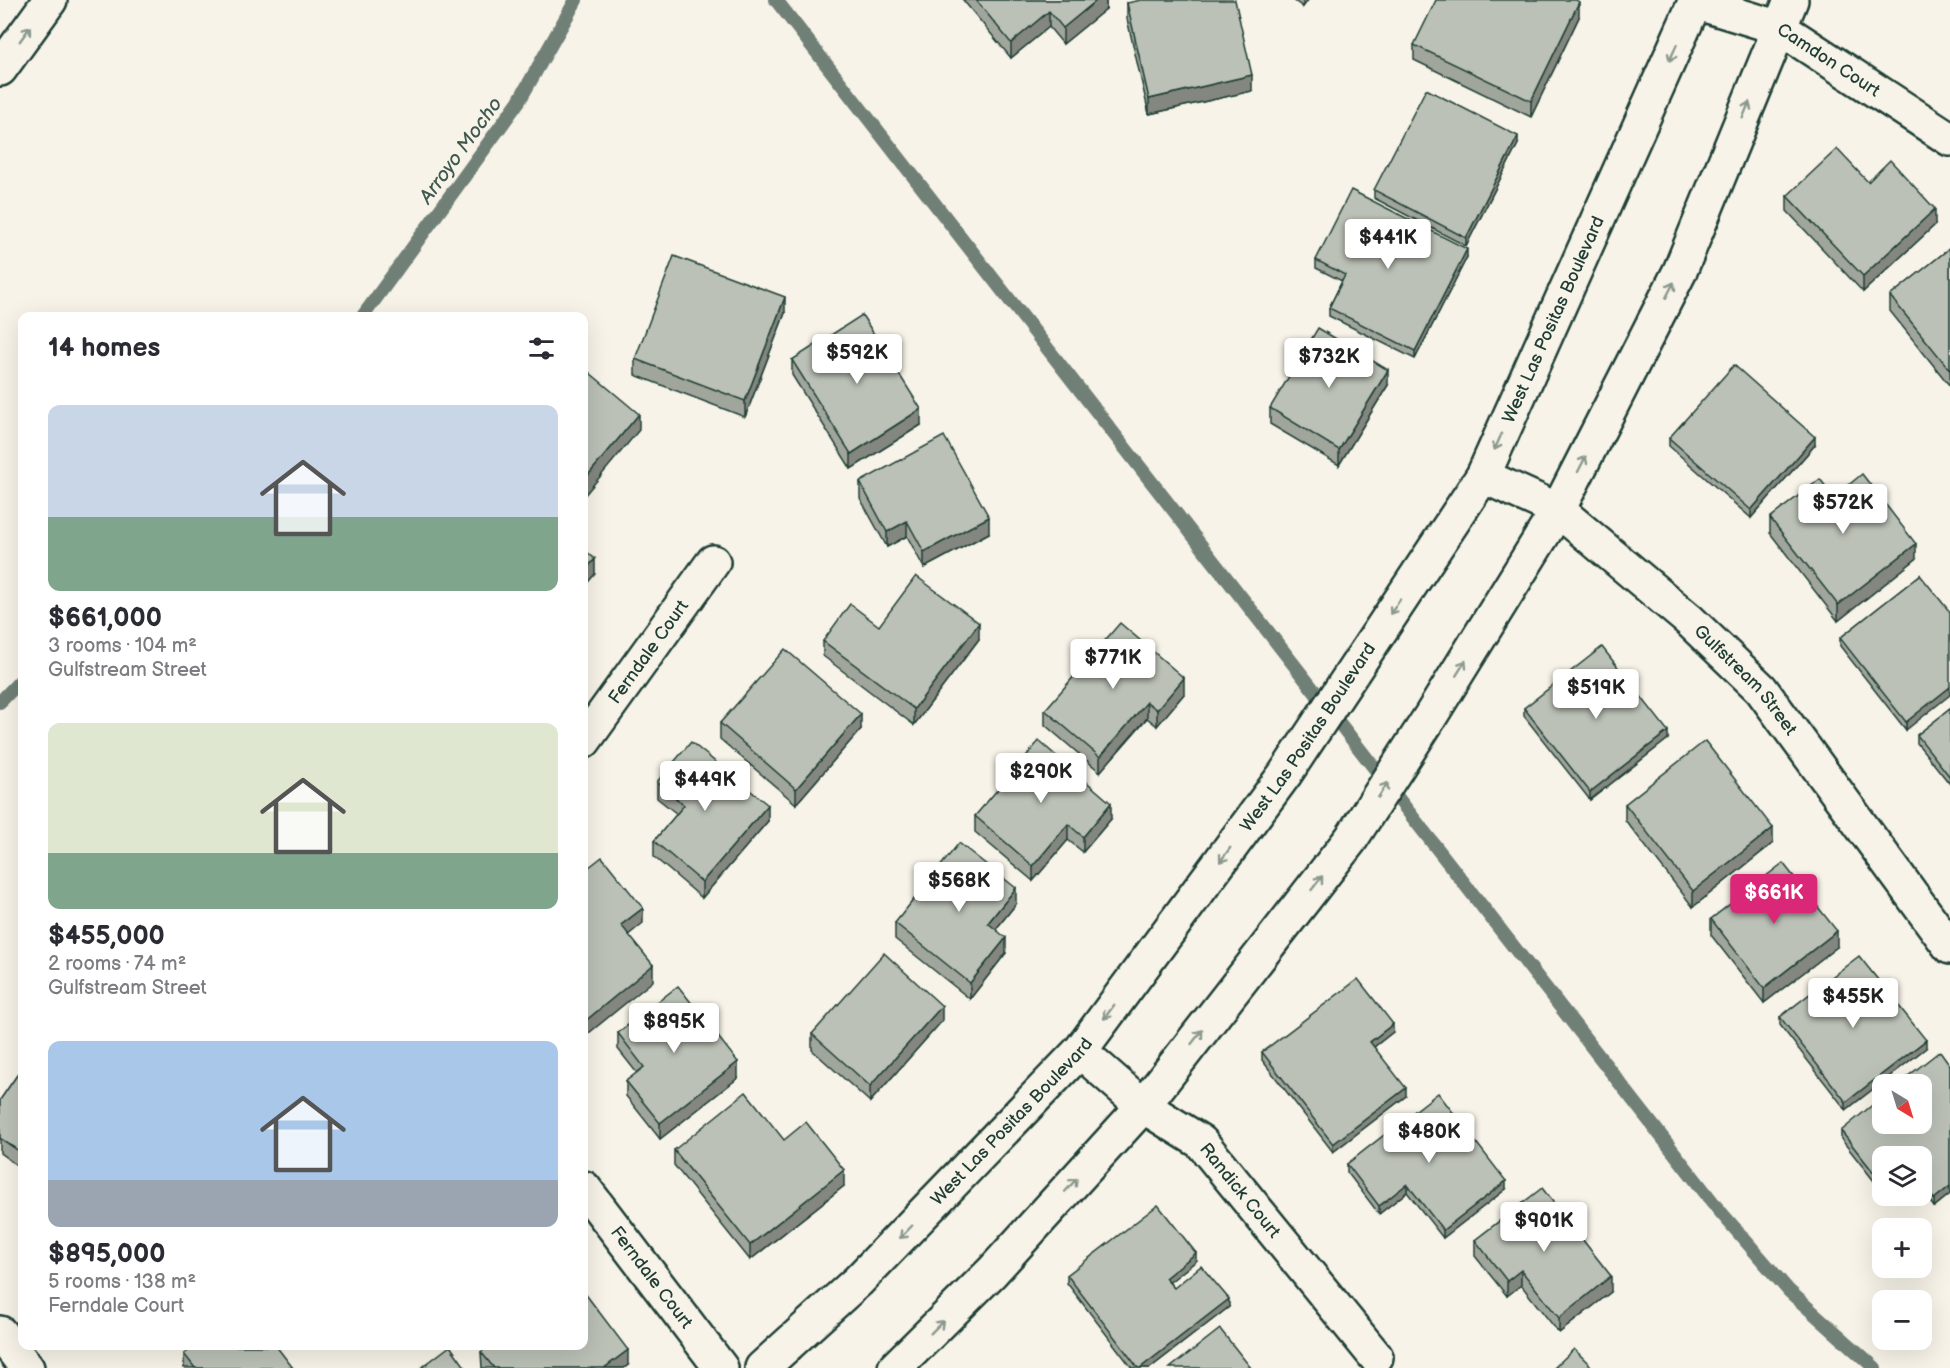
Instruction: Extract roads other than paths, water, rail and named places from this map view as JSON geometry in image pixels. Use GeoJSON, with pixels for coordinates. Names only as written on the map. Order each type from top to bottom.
{"type":"FeatureCollection","features":[{"type":"Feature","properties":{"kind":"street"},"geometry":{"type":"LineString","coordinates":[[0,69],[50,0]]}},
{"type":"Feature","properties":{"kind":"street","name":"Camdon Court"},"geometry":{"type":"LineString","coordinates":[[1696,1],[1785,14],[1950,139]]}},
{"type":"Feature","properties":{"kind":"street","name":"West Las Positas Boulevard"},"geometry":{"type":"LineString","coordinates":[[762,1368],[858,1281],[1080,1051],[1285,774],[1483,476],[1696,1]]}},
{"type":"Feature","properties":{"kind":"street"},"geometry":{"type":"LineString","coordinates":[[895,1368],[992,1272],[1143,1106],[1351,839],[1430,717],[1558,510],[1680,272],[1785,14]]}},
{"type":"Feature","properties":{"kind":"street","name":"Gulfstream Street"},"geometry":{"type":"LineString","coordinates":[[1483,476],[1558,510],[1689,620],[1761,688],[1950,947]]}},
{"type":"Feature","properties":{"kind":"street","name":"Ferndale Court"},"geometry":{"type":"LineString","coordinates":[[588,735],[713,562]]}},
{"type":"Feature","properties":{"kind":"street","name":"Randick Court"},"geometry":{"type":"LineString","coordinates":[[1080,1051],[1143,1106],[1201,1142],[1376,1357]]}},
{"type":"Feature","properties":{"kind":"street","name":"Ferndale Court"},"geometry":{"type":"LineString","coordinates":[[588,1193],[721,1368]]}},
{"type":"Feature","properties":{"kind":"street"},"geometry":{"type":"LineString","coordinates":[[0,1333],[27,1368]]}},
{"type":"Feature","properties":{"kind":"waterway","name":"Arroyo Mocho"},"geometry":{"type":"LineString","coordinates":[[366,312],[519,101],[576,0]]}},
{"type":"Feature","properties":{"kind":"waterway"},"geometry":{"type":"LineString","coordinates":[[776,0],[1718,1209],[1789,1291],[1875,1368]]}},
{"type":"Feature","properties":{"kind":"waterway","name":"Arroyo Mocho"},"geometry":{"type":"LineString","coordinates":[[0,702],[18,683]]}}]}
